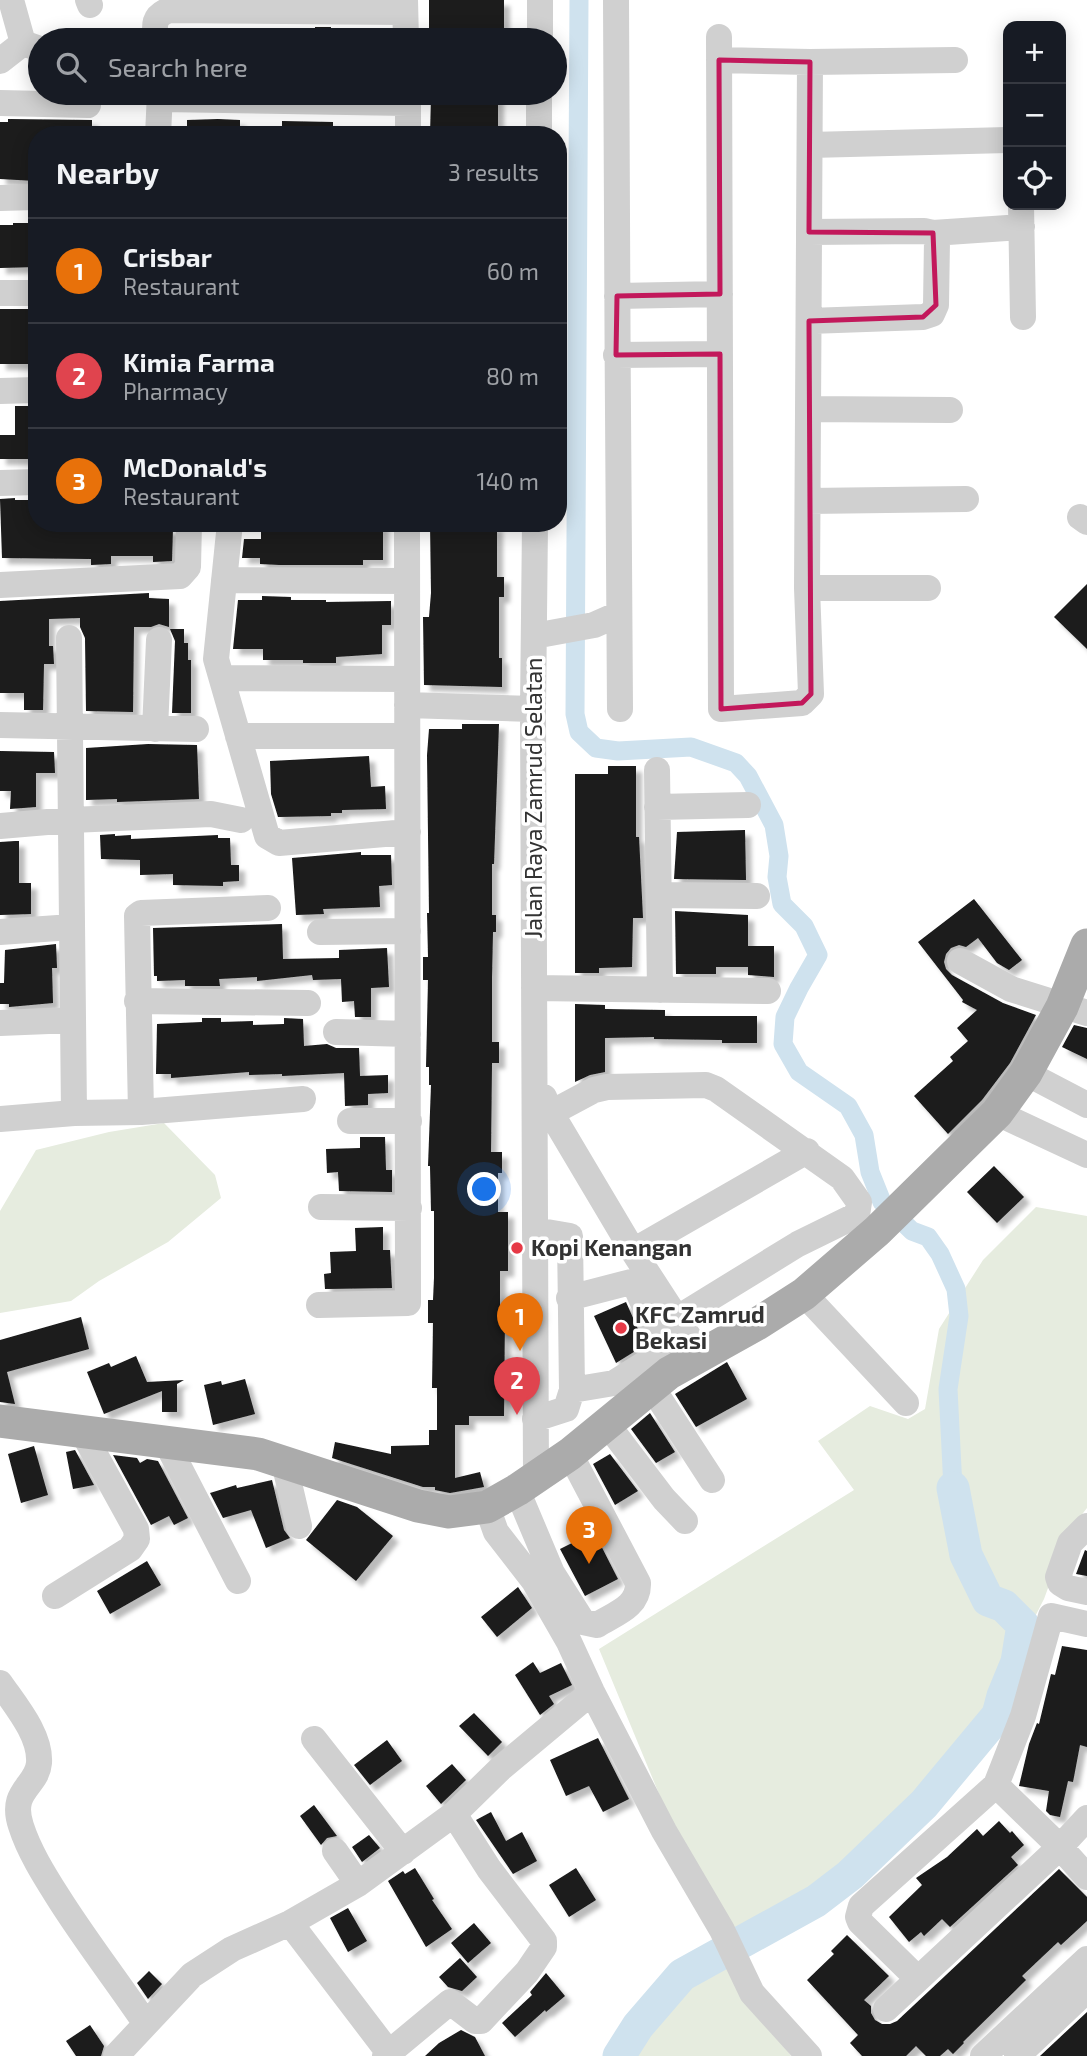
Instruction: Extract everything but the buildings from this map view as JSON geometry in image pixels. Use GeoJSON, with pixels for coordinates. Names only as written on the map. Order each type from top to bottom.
{"type":"FeatureCollection","features":[{"type":"Feature","properties":{"kind":"main road"},"geometry":{"type":"LineString","coordinates":[[0,1421],[258,1454],[418,1506],[449,1512],[486,1507],[570,1454],[625,1400],[700,1354],[757,1324],[813,1285],[877,1231],[997,1113],[1074,1010],[1087,945]]}},
{"type":"Feature","properties":{"kind":"street"},"geometry":{"type":"LineString","coordinates":[[11,0],[28,37]]}},
{"type":"Feature","properties":{"kind":"street"},"geometry":{"type":"LineString","coordinates":[[540,0],[540,28]]}},
{"type":"Feature","properties":{"kind":"street"},"geometry":{"type":"LineString","coordinates":[[616,0],[620,709]]}},
{"type":"Feature","properties":{"kind":"street"},"geometry":{"type":"LineString","coordinates":[[155,28],[154,21],[160,13],[169,10],[405,6],[406,28]]}},
{"type":"Feature","properties":{"kind":"street"},"geometry":{"type":"LineString","coordinates":[[0,61],[28,48]]}},
{"type":"Feature","properties":{"kind":"street"},"geometry":{"type":"LineString","coordinates":[[810,62],[807,588],[810,694],[802,703],[709,710],[720,354],[719,49],[810,62],[955,60]]}},
{"type":"Feature","properties":{"kind":"street"},"geometry":{"type":"LineString","coordinates":[[0,103],[28,104]]}},
{"type":"Feature","properties":{"kind":"street"},"geometry":{"type":"LineString","coordinates":[[158,126],[160,105]]}},
{"type":"Feature","properties":{"kind":"street"},"geometry":{"type":"LineString","coordinates":[[408,105],[408,126]]}},
{"type":"Feature","properties":{"kind":"street"},"geometry":{"type":"LineString","coordinates":[[539,105],[539,126]]}},
{"type":"Feature","properties":{"kind":"street"},"geometry":{"type":"LineString","coordinates":[[810,145],[1003,140]]}},
{"type":"Feature","properties":{"kind":"street"},"geometry":{"type":"LineString","coordinates":[[0,198],[28,197]]}},
{"type":"Feature","properties":{"kind":"street"},"geometry":{"type":"LineString","coordinates":[[809,232],[933,233],[1021,216],[1023,317]]}},
{"type":"Feature","properties":{"kind":"street"},"geometry":{"type":"LineString","coordinates":[[809,321],[923,317],[932,314],[936,305],[937,240],[933,233]]}},
{"type":"Feature","properties":{"kind":"street"},"geometry":{"type":"LineString","coordinates":[[0,293],[28,293]]}},
{"type":"Feature","properties":{"kind":"street"},"geometry":{"type":"LineString","coordinates":[[617,296],[720,294]]}},
{"type":"Feature","properties":{"kind":"street"},"geometry":{"type":"LineString","coordinates":[[616,355],[720,354]]}},
{"type":"Feature","properties":{"kind":"street"},"geometry":{"type":"LineString","coordinates":[[0,391],[28,390]]}},
{"type":"Feature","properties":{"kind":"street"},"geometry":{"type":"LineString","coordinates":[[808,409],[950,410]]}},
{"type":"Feature","properties":{"kind":"street"},"geometry":{"type":"LineString","coordinates":[[0,483],[28,482]]}},
{"type":"Feature","properties":{"kind":"street"},"geometry":{"type":"LineString","coordinates":[[808,501],[966,499]]}},
{"type":"Feature","properties":{"kind":"street"},"geometry":{"type":"LineString","coordinates":[[0,584],[180,576],[188,567],[189,532]]}},
{"type":"Feature","properties":{"kind":"street"},"geometry":{"type":"LineString","coordinates":[[229,532],[216,659],[267,836],[279,842],[408,832]]}},
{"type":"Feature","properties":{"kind":"street"},"geometry":{"type":"LineString","coordinates":[[319,1305],[408,1303],[407,532]]}},
{"type":"Feature","properties":{"kind":"street","name":"Jalan Raya Zamrud Selatan"},"geometry":{"type":"LineString","coordinates":[[526,1484],[535,1419],[533,709],[544,634],[536,532]]}},
{"type":"Feature","properties":{"kind":"street"},"geometry":{"type":"LineString","coordinates":[[224,580],[407,581]]}},
{"type":"Feature","properties":{"kind":"street"},"geometry":{"type":"LineString","coordinates":[[807,588],[928,588]]}},
{"type":"Feature","properties":{"kind":"street"},"geometry":{"type":"LineString","coordinates":[[544,634],[594,625],[619,614]]}},
{"type":"Feature","properties":{"kind":"street"},"geometry":{"type":"LineString","coordinates":[[69,638],[74,1113]]}},
{"type":"Feature","properties":{"kind":"street"},"geometry":{"type":"LineString","coordinates":[[155,729],[159,640]]}},
{"type":"Feature","properties":{"kind":"street"},"geometry":{"type":"LineString","coordinates":[[222,678],[407,678]]}},
{"type":"Feature","properties":{"kind":"street"},"geometry":{"type":"LineString","coordinates":[[407,705],[533,709]]}},
{"type":"Feature","properties":{"kind":"street"},"geometry":{"type":"LineString","coordinates":[[0,725],[196,729]]}},
{"type":"Feature","properties":{"kind":"street"},"geometry":{"type":"LineString","coordinates":[[238,736],[407,736]]}},
{"type":"Feature","properties":{"kind":"street"},"geometry":{"type":"LineString","coordinates":[[657,770],[660,990]]}},
{"type":"Feature","properties":{"kind":"street"},"geometry":{"type":"LineString","coordinates":[[657,807],[748,805]]}},
{"type":"Feature","properties":{"kind":"street"},"geometry":{"type":"LineString","coordinates":[[0,826],[211,814],[241,820]]}},
{"type":"Feature","properties":{"kind":"street"},"geometry":{"type":"LineString","coordinates":[[659,895],[757,896]]}},
{"type":"Feature","properties":{"kind":"street"},"geometry":{"type":"LineString","coordinates":[[141,1112],[137,1001],[138,914],[268,908]]}},
{"type":"Feature","properties":{"kind":"street"},"geometry":{"type":"LineString","coordinates":[[0,932],[72,927]]}},
{"type":"Feature","properties":{"kind":"street"},"geometry":{"type":"LineString","coordinates":[[320,932],[408,931]]}},
{"type":"Feature","properties":{"kind":"street"},"geometry":{"type":"LineString","coordinates":[[960,961],[1011,989],[1074,1010]]}},
{"type":"Feature","properties":{"kind":"street"},"geometry":{"type":"LineString","coordinates":[[534,988],[768,991]]}},
{"type":"Feature","properties":{"kind":"street"},"geometry":{"type":"LineString","coordinates":[[137,1001],[308,1003]]}},
{"type":"Feature","properties":{"kind":"street"},"geometry":{"type":"LineString","coordinates":[[0,1023],[73,1020]]}},
{"type":"Feature","properties":{"kind":"street"},"geometry":{"type":"LineString","coordinates":[[336,1031],[408,1034]]}},
{"type":"Feature","properties":{"kind":"street","name":"Jalan Raya Zamrud Selatan"},"geometry":{"type":"LineString","coordinates":[[534,1073],[551,1113],[633,1251],[700,1354]]}},
{"type":"Feature","properties":{"kind":"street"},"geometry":{"type":"LineString","coordinates":[[1027,1073],[1087,1105]]}},
{"type":"Feature","properties":{"kind":"street"},"geometry":{"type":"LineString","coordinates":[[551,1113],[594,1090],[607,1087],[706,1085],[716,1089],[842,1178],[859,1202],[857,1215],[798,1244],[676,1319]]}},
{"type":"Feature","properties":{"kind":"street"},"geometry":{"type":"LineString","coordinates":[[0,1119],[74,1113],[141,1112],[303,1099]]}},
{"type":"Feature","properties":{"kind":"street"},"geometry":{"type":"LineString","coordinates":[[997,1113],[1087,1155]]}},
{"type":"Feature","properties":{"kind":"street"},"geometry":{"type":"LineString","coordinates":[[350,1121],[409,1121]]}},
{"type":"Feature","properties":{"kind":"street"},"geometry":{"type":"LineString","coordinates":[[633,1251],[807,1152]]}},
{"type":"Feature","properties":{"kind":"street"},"geometry":{"type":"LineString","coordinates":[[321,1207],[409,1208]]}},
{"type":"Feature","properties":{"kind":"street"},"geometry":{"type":"LineString","coordinates":[[535,1230],[570,1236],[572,1390],[566,1409],[535,1419]]}},
{"type":"Feature","properties":{"kind":"street"},"geometry":{"type":"LineString","coordinates":[[798,1244],[813,1285],[906,1403]]}},
{"type":"Feature","properties":{"kind":"street"},"geometry":{"type":"LineString","coordinates":[[569,1298],[631,1282],[635,1285],[662,1343],[662,1350],[625,1400]]}},
{"type":"Feature","properties":{"kind":"street"},"geometry":{"type":"LineString","coordinates":[[572,1390],[625,1400],[712,1480]]}},
{"type":"Feature","properties":{"kind":"street"},"geometry":{"type":"LineString","coordinates":[[625,1400],[664,1499],[685,1521]]}},
{"type":"Feature","properties":{"kind":"street"},"geometry":{"type":"LineString","coordinates":[[55,1596],[130,1549],[137,1539],[136,1529],[82,1431]]}},
{"type":"Feature","properties":{"kind":"street"},"geometry":{"type":"LineString","coordinates":[[166,1442],[238,1581]]}},
{"type":"Feature","properties":{"kind":"street"},"geometry":{"type":"LineString","coordinates":[[526,1484],[552,1573],[583,1622],[597,1625],[632,1604],[639,1593],[638,1583],[570,1454]]}},
{"type":"Feature","properties":{"kind":"street"},"geometry":{"type":"LineString","coordinates":[[284,1462],[299,1526]]}},
{"type":"Feature","properties":{"kind":"street"},"geometry":{"type":"LineString","coordinates":[[486,1507],[496,1532],[534,1581],[569,1642],[664,1832],[722,1930],[752,1993],[809,2056]]}},
{"type":"Feature","properties":{"kind":"street"},"geometry":{"type":"LineString","coordinates":[[1087,1526],[1070,1543],[1058,1577],[1060,1583],[1068,1588],[1087,1592]]}},
{"type":"Feature","properties":{"kind":"street"},"geometry":{"type":"LineString","coordinates":[[917,1978],[860,1922],[859,1912],[862,1906],[996,1785],[1024,1716],[1051,1616],[1087,1624]]}},
{"type":"Feature","properties":{"kind":"street"},"geometry":{"type":"LineString","coordinates":[[0,1683],[26,1722],[38,1754],[39,1766],[18,1800],[20,1825],[41,1871],[82,1936],[146,2024]]}},
{"type":"Feature","properties":{"kind":"street"},"geometry":{"type":"LineString","coordinates":[[116,2056],[192,1975],[232,1949],[290,1923],[358,1884],[454,1814],[501,1768],[592,1692]]}},
{"type":"Feature","properties":{"kind":"street"},"geometry":{"type":"LineString","coordinates":[[314,1739],[403,1852]]}},
{"type":"Feature","properties":{"kind":"street"},"geometry":{"type":"LineString","coordinates":[[996,1785],[1087,1877]]}},
{"type":"Feature","properties":{"kind":"street"},"geometry":{"type":"LineString","coordinates":[[290,1923],[387,2055],[452,2001],[475,2021],[481,2021],[533,1966],[544,1947],[544,1941],[489,1869],[454,1814]]}},
{"type":"Feature","properties":{"kind":"street"},"geometry":{"type":"LineString","coordinates":[[886,2008],[1060,1847],[1087,1818]]}},
{"type":"Feature","properties":{"kind":"street"},"geometry":{"type":"LineString","coordinates":[[335,1852],[358,1884]]}},
{"type":"Feature","properties":{"kind":"street"},"geometry":{"type":"LineString","coordinates":[[983,2056],[1087,1958]]}},
{"type":"Feature","properties":{"kind":"street"},"geometry":{"type":"LineString","coordinates":[[1017,2056],[1087,1990]]}},
{"type":"Feature","properties":{"kind":"highlighted area"},"geometry":{"type":"Polygon","coordinates":[[[719,60],[810,62],[809,232],[933,233],[936,305],[923,317],[809,321],[811,694],[802,703],[721,709],[720,354],[616,355],[617,296],[720,294],[719,60]]]}},
{"type":"Feature","properties":{"kind":"shaded area"},"geometry":{"type":"Polygon","coordinates":[[[164,1123],[215,1175],[221,1198],[168,1242],[99,1281],[71,1301],[0,1313],[0,1211],[36,1150],[109,1132],[164,1123]]]}},
{"type":"Feature","properties":{"kind":"shaded area"},"geometry":{"type":"Polygon","coordinates":[[[1036,1207],[1087,1216],[1087,1508],[1069,1531],[1044,1599],[988,1708],[940,1772],[877,1837],[815,1890],[739,1936],[674,1830],[599,1649],[854,1490],[818,1441],[870,1406],[908,1419],[925,1409],[939,1329],[983,1260],[1036,1207]]]}},
{"type":"Feature","properties":{"kind":"shaded area"},"geometry":{"type":"Polygon","coordinates":[[[726,1962],[791,2056],[633,2056],[691,1982],[726,1962]]]}},
{"type":"Feature","properties":{"kind":"waterway"},"geometry":{"type":"LineString","coordinates":[[579,0],[575,714],[579,732],[596,748],[618,751],[691,747],[736,763],[748,776],[774,825],[779,856],[777,877],[782,904],[804,926],[818,955],[785,1017],[783,1044],[799,1072],[848,1106],[864,1135],[870,1172],[882,1202],[912,1231],[928,1237],[940,1254],[956,1289],[959,1316],[948,1389],[953,1488]]}},
{"type":"Feature","properties":{"kind":"waterway"},"geometry":{"type":"LineString","coordinates":[[619,2056],[638,2026],[682,1975],[816,1901],[850,1875],[924,1804],[998,1715],[1017,1662],[1023,1625],[1004,1606],[988,1600],[966,1555],[953,1488]]}},
{"type":"Feature","properties":{"kind":"place","name":"Kopi Kenangan"},"geometry":{"type":"Point","coordinates":[517,1248]}},
{"type":"Feature","properties":{"kind":"place","name":"KFC Zamrud Bekasi"},"geometry":{"type":"Point","coordinates":[621,1328]}},
{"type":"Feature","properties":{"kind":"place","name":"Crisbar"},"geometry":{"type":"Point","coordinates":[520,1351]}},
{"type":"Feature","properties":{"kind":"place","name":"Kimia Farma"},"geometry":{"type":"Point","coordinates":[517,1415]}},
{"type":"Feature","properties":{"kind":"place","name":"McDonald's"},"geometry":{"type":"Point","coordinates":[589,1564]}}]}
